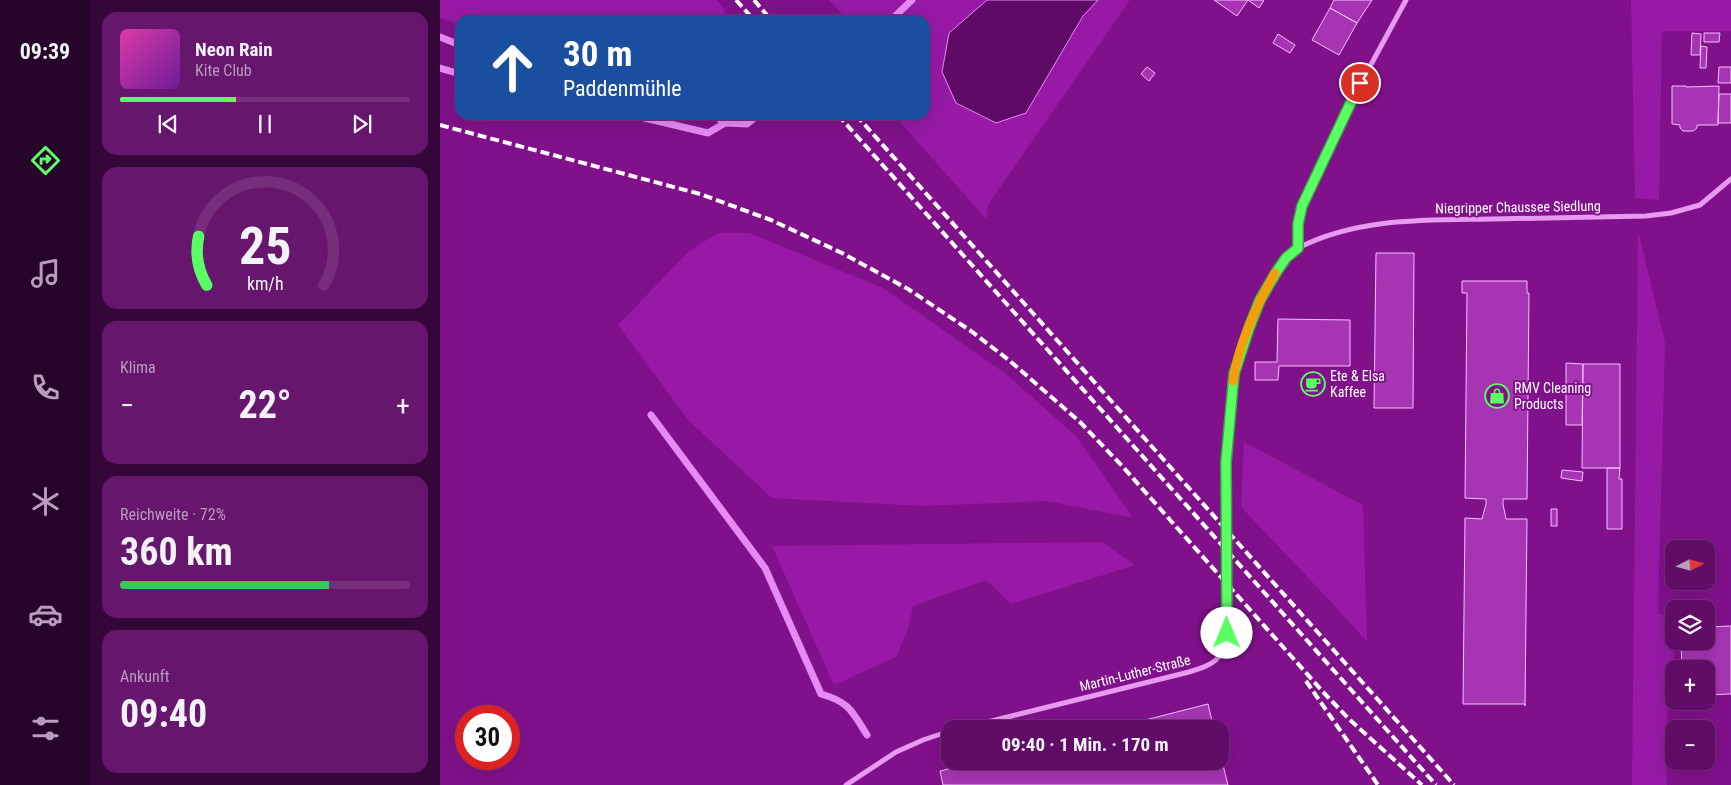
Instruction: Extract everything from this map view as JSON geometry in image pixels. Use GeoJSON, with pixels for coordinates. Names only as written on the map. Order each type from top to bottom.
{"type":"FeatureCollection","features":[{"type":"Feature","properties":{"kind":"street"},"geometry":{"type":"LineString","coordinates":[[1298,248],[1298,224],[1302,206],[1360,83],[1406,0]]}},
{"type":"Feature","properties":{"kind":"street","name":"Niegripper Chaussee Siedlung"},"geometry":{"type":"LineString","coordinates":[[1298,248],[1338,232],[1387,223],[1671,214],[1700,205],[1731,179]]}},
{"type":"Feature","properties":{"kind":"street","name":"Martin-Luther-Straße"},"geometry":{"type":"LineString","coordinates":[[994,720],[1189,672],[1206,667],[1220,658],[1227,633],[1226,462],[1234,374],[1246,335],[1260,300],[1286,258],[1298,248]]}},
{"type":"Feature","properties":{"kind":"street"},"geometry":{"type":"LineString","coordinates":[[846,785],[896,752],[941,734]]}},
{"type":"Feature","properties":{"kind":"shaded area"},"geometry":{"type":"Polygon","coordinates":[[[440,0],[716,0],[725,9],[723,15],[455,15],[455,22],[440,18],[440,0]]]}},
{"type":"Feature","properties":{"kind":"shaded area"},"geometry":{"type":"Polygon","coordinates":[[[829,0],[987,0],[949,33],[1083,16],[1098,0],[1130,0],[989,203],[986,219],[898,120],[930,120],[930,15],[843,15],[829,0]]]}},
{"type":"Feature","properties":{"kind":"shaded area"},"geometry":{"type":"Polygon","coordinates":[[[987,0],[1098,0],[1083,16],[1026,113],[996,123],[956,103],[942,72],[949,33],[987,0]]]}},
{"type":"Feature","properties":{"kind":"shaded area"},"geometry":{"type":"Polygon","coordinates":[[[1631,0],[1731,0],[1731,31],[1662,31],[1659,200],[1635,198],[1631,0]]]}},
{"type":"Feature","properties":{"kind":"shaded area"},"geometry":{"type":"Polygon","coordinates":[[[1638,230],[1665,343],[1658,613],[1665,616],[1665,650],[1674,650],[1673,660],[1665,660],[1665,710],[1668,710],[1667,720],[1665,720],[1665,770],[1667,785],[1632,785],[1638,230]]]}},
{"type":"Feature","properties":{"kind":"shaded area"},"geometry":{"type":"Polygon","coordinates":[[[718,233],[749,233],[883,288],[1006,374],[1076,436],[1133,518],[1047,501],[922,506],[772,498],[689,421],[618,325],[689,251],[718,233]]]}},
{"type":"Feature","properties":{"kind":"shaded area"},"geometry":{"type":"Polygon","coordinates":[[[1244,442],[1363,505],[1367,642],[1241,507],[1244,442]]]}},
{"type":"Feature","properties":{"kind":"shaded area"},"geometry":{"type":"Polygon","coordinates":[[[1102,542],[1135,565],[1011,604],[986,580],[913,606],[908,629],[896,657],[834,685],[772,546],[1102,542]]]}},
{"type":"Feature","properties":{"kind":"building"},"geometry":{"type":"Polygon","coordinates":[[[1214,0],[1248,0],[1237,16],[1214,0]]]}},
{"type":"Feature","properties":{"kind":"building"},"geometry":{"type":"Polygon","coordinates":[[[1248,0],[1264,0],[1259,8],[1248,0]]]}},
{"type":"Feature","properties":{"kind":"building"},"geometry":{"type":"Polygon","coordinates":[[[1334,0],[1372,0],[1357,23],[1330,8],[1334,0]]]}},
{"type":"Feature","properties":{"kind":"building"},"geometry":{"type":"Polygon","coordinates":[[[1330,8],[1357,23],[1339,55],[1312,40],[1330,8]]]}},
{"type":"Feature","properties":{"kind":"building"},"geometry":{"type":"Polygon","coordinates":[[[1692,33],[1701,34],[1700,55],[1691,55],[1692,33]]]}},
{"type":"Feature","properties":{"kind":"building"},"geometry":{"type":"Polygon","coordinates":[[[1704,33],[1720,33],[1719,42],[1704,42],[1704,33]]]}},
{"type":"Feature","properties":{"kind":"building"},"geometry":{"type":"Polygon","coordinates":[[[1278,34],[1295,45],[1290,53],[1273,43],[1278,34]]]}},
{"type":"Feature","properties":{"kind":"building"},"geometry":{"type":"Polygon","coordinates":[[[1701,46],[1707,47],[1706,68],[1700,68],[1701,46]]]}},
{"type":"Feature","properties":{"kind":"building"},"geometry":{"type":"Polygon","coordinates":[[[1147,67],[1155,73],[1149,81],[1141,74],[1147,67]]]}},
{"type":"Feature","properties":{"kind":"building"},"geometry":{"type":"Polygon","coordinates":[[[1719,67],[1731,67],[1731,83],[1718,83],[1719,67]]]}},
{"type":"Feature","properties":{"kind":"building"},"geometry":{"type":"Polygon","coordinates":[[[1672,86],[1719,86],[1718,125],[1697,125],[1697,128],[1693,131],[1683,131],[1680,125],[1672,124],[1672,86]]]}},
{"type":"Feature","properties":{"kind":"building"},"geometry":{"type":"Polygon","coordinates":[[[1719,94],[1731,94],[1731,123],[1718,123],[1719,94]]]}},
{"type":"Feature","properties":{"kind":"building"},"geometry":{"type":"Polygon","coordinates":[[[1376,253],[1414,253],[1413,408],[1374,408],[1376,253]]]}},
{"type":"Feature","properties":{"kind":"building","name":"RMV Cleaning Products"},"geometry":{"type":"Polygon","coordinates":[[[1462,281],[1527,281],[1527,293],[1529,293],[1527,499],[1503,499],[1506,519],[1527,519],[1525,706],[1525,704],[1463,704],[1465,518],[1482,519],[1486,499],[1465,498],[1467,293],[1462,293],[1462,281]]]}},
{"type":"Feature","properties":{"kind":"building"},"geometry":{"type":"Polygon","coordinates":[[[1278,319],[1350,320],[1350,366],[1279,366],[1278,380],[1255,380],[1255,362],[1277,362],[1278,319]]]}},
{"type":"Feature","properties":{"kind":"building"},"geometry":{"type":"Polygon","coordinates":[[[1566,363],[1583,364],[1582,425],[1566,425],[1566,363]]]}},
{"type":"Feature","properties":{"kind":"building"},"geometry":{"type":"Polygon","coordinates":[[[1583,364],[1620,364],[1620,468],[1582,468],[1583,364]]]}},
{"type":"Feature","properties":{"kind":"building"},"geometry":{"type":"Polygon","coordinates":[[[1607,468],[1620,468],[1619,479],[1622,479],[1622,529],[1607,529],[1607,468]]]}},
{"type":"Feature","properties":{"kind":"building"},"geometry":{"type":"Polygon","coordinates":[[[1562,470],[1583,472],[1582,481],[1561,478],[1562,470]]]}},
{"type":"Feature","properties":{"kind":"building"},"geometry":{"type":"Polygon","coordinates":[[[1551,509],[1557,509],[1557,526],[1551,526],[1551,509]]]}},
{"type":"Feature","properties":{"kind":"building"},"geometry":{"type":"Polygon","coordinates":[[[1731,626],[1731,694],[1715,695],[1715,660],[1682,660],[1681,650],[1715,650],[1715,627],[1731,626]]]}},
{"type":"Feature","properties":{"kind":"building"},"geometry":{"type":"Polygon","coordinates":[[[1208,704],[1212,720],[1145,720],[1208,704]]]}},
{"type":"Feature","properties":{"kind":"building"},"geometry":{"type":"Polygon","coordinates":[[[1224,770],[1228,785],[943,785],[940,771],[1224,770]]]}},
{"type":"Feature","properties":{"kind":"waterway"},"geometry":{"type":"LineString","coordinates":[[896,15],[912,0]]}},
{"type":"Feature","properties":{"kind":"waterway"},"geometry":{"type":"LineString","coordinates":[[440,37],[455,43]]}},
{"type":"Feature","properties":{"kind":"waterway"},"geometry":{"type":"LineString","coordinates":[[440,68],[455,72]]}},
{"type":"Feature","properties":{"kind":"waterway"},"geometry":{"type":"LineString","coordinates":[[653,120],[708,133],[725,123],[747,124],[752,120]]}},
{"type":"Feature","properties":{"kind":"waterway"},"geometry":{"type":"LineString","coordinates":[[721,120],[725,123]]}},
{"type":"Feature","properties":{"kind":"waterway"},"geometry":{"type":"LineString","coordinates":[[651,415],[765,568],[821,694],[838,700],[849,708],[867,735]]}},
{"type":"Feature","properties":{"kind":"railway"},"geometry":{"type":"LineString","coordinates":[[736,0],[750,15]]}},
{"type":"Feature","properties":{"kind":"railway"},"geometry":{"type":"LineString","coordinates":[[754,0],[767,15]]}},
{"type":"Feature","properties":{"kind":"railway"},"geometry":{"type":"LineString","coordinates":[[842,120],[1436,785]]}},
{"type":"Feature","properties":{"kind":"railway"},"geometry":{"type":"LineString","coordinates":[[860,120],[1454,785]]}},
{"type":"Feature","properties":{"kind":"railway"},"geometry":{"type":"LineString","coordinates":[[440,125],[700,194],[771,220],[842,253],[908,289],[971,331],[1010,361],[1080,422],[1123,467],[1324,693],[1349,719],[1422,785]]}},
{"type":"Feature","properties":{"kind":"railway"},"geometry":{"type":"LineString","coordinates":[[1306,681],[1378,785]]}},
{"type":"Feature","properties":{"kind":"slow traffic"},"geometry":{"type":"LineString","coordinates":[[1233,381],[1249,328],[1260,300],[1275,273]]}},
{"type":"Feature","properties":{"kind":"place","name":"Ete & Elsa Kaffee"},"geometry":{"type":"Point","coordinates":[1313,384]}},
{"type":"Feature","properties":{"kind":"place","name":"RMV Cleaning Products"},"geometry":{"type":"Point","coordinates":[1497,396]}},
{"type":"Feature","properties":{"kind":"route"},"geometry":{"type":"LineString","coordinates":[[1227,633],[1226,462],[1234,374],[1260,300],[1286,258],[1298,248],[1298,224],[1302,206],[1360,83]]}}]}
